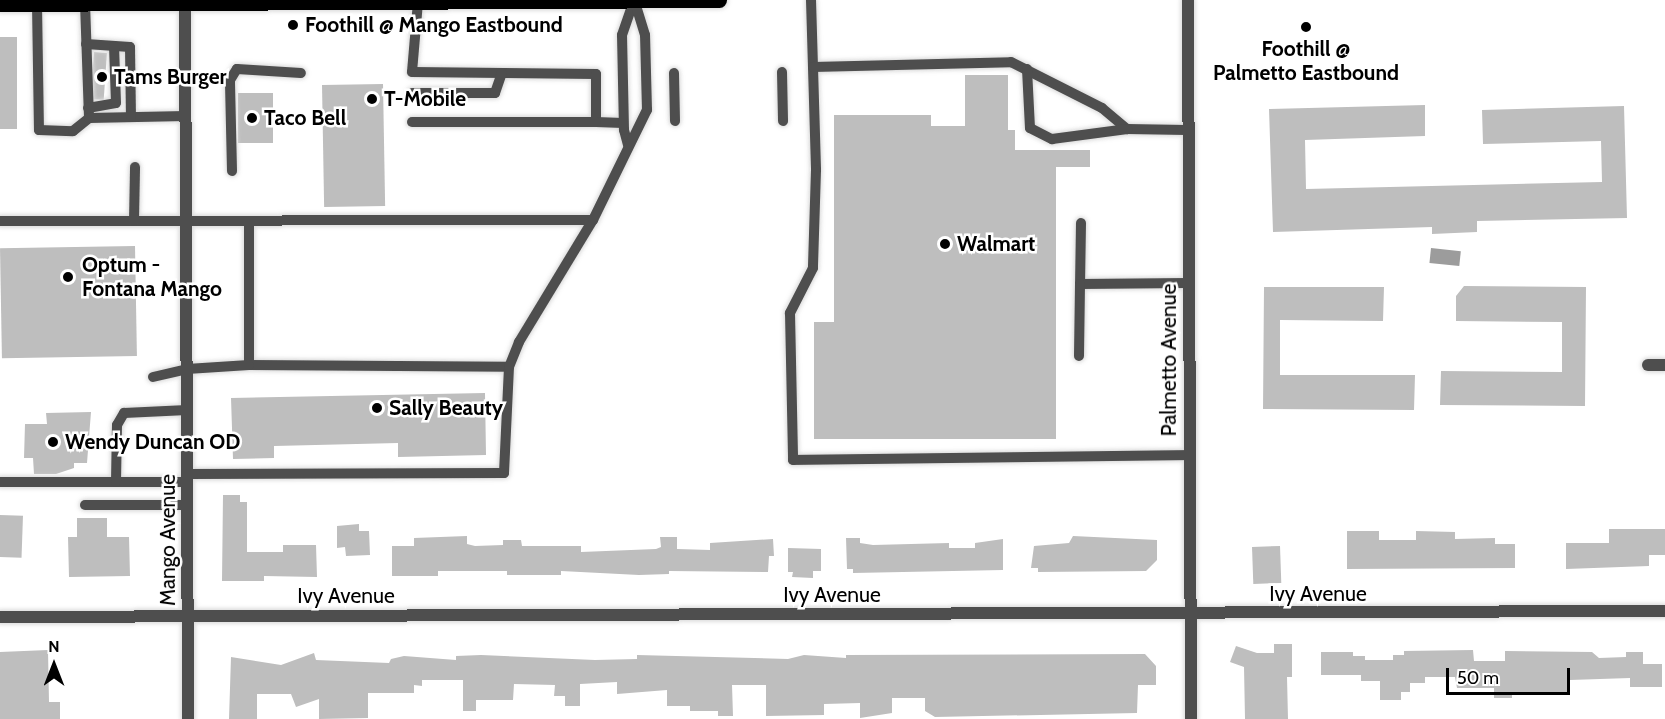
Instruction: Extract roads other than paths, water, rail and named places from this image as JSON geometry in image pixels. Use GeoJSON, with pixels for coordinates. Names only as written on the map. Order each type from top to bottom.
{"type":"FeatureCollection","features":[{"type":"Feature","properties":{"kind":"main road"},"geometry":{"type":"LineString","coordinates":[[0,4],[185,1],[719,0]]}},
{"type":"Feature","properties":{"kind":"street","name":"Palmetto Avenue"},"geometry":{"type":"LineString","coordinates":[[1188,0],[1191,719]]}},
{"type":"Feature","properties":{"kind":"street","name":"Mango Avenue"},"geometry":{"type":"LineString","coordinates":[[185,1],[188,719]]}},
{"type":"Feature","properties":{"kind":"street"},"geometry":{"type":"LineString","coordinates":[[1648,365],[1665,365]]}},
{"type":"Feature","properties":{"kind":"street","name":"Ivy Avenue"},"geometry":{"type":"LineString","coordinates":[[0,617],[1665,611]]}},
{"type":"Feature","properties":{"kind":"lane"},"geometry":{"type":"LineString","coordinates":[[628,145],[624,123],[622,35],[634,0]]}},
{"type":"Feature","properties":{"kind":"lane"},"geometry":{"type":"LineString","coordinates":[[0,482],[116,482],[187,478],[504,473],[509,367],[519,342],[593,220],[628,145],[640,131],[647,110],[645,35],[634,0]]}},
{"type":"Feature","properties":{"kind":"lane"},"geometry":{"type":"LineString","coordinates":[[811,0],[813,268],[790,313],[793,460],[1189,454]]}},
{"type":"Feature","properties":{"kind":"lane"},"geometry":{"type":"LineString","coordinates":[[418,2],[412,72],[596,74],[596,122]]}},
{"type":"Feature","properties":{"kind":"lane"},"geometry":{"type":"LineString","coordinates":[[85,3],[88,113]]}},
{"type":"Feature","properties":{"kind":"lane"},"geometry":{"type":"LineString","coordinates":[[37,4],[39,130],[73,131],[88,113],[116,104],[114,46]]}},
{"type":"Feature","properties":{"kind":"lane"},"geometry":{"type":"LineString","coordinates":[[86,44],[130,47],[131,117]]}},
{"type":"Feature","properties":{"kind":"lane"},"geometry":{"type":"LineString","coordinates":[[813,67],[1011,62],[1102,108],[1127,129]]}},
{"type":"Feature","properties":{"kind":"lane"},"geometry":{"type":"LineString","coordinates":[[232,171],[230,80],[237,69],[302,73]]}},
{"type":"Feature","properties":{"kind":"lane"},"geometry":{"type":"LineString","coordinates":[[1027,69],[1030,128],[1052,139],[1127,129],[1187,130]]}},
{"type":"Feature","properties":{"kind":"lane"},"geometry":{"type":"LineString","coordinates":[[782,72],[783,121]]}},
{"type":"Feature","properties":{"kind":"lane"},"geometry":{"type":"LineString","coordinates":[[412,93],[495,93],[502,73]]}},
{"type":"Feature","properties":{"kind":"lane"},"geometry":{"type":"LineString","coordinates":[[675,73],[675,121]]}},
{"type":"Feature","properties":{"kind":"lane"},"geometry":{"type":"LineString","coordinates":[[88,113],[131,117],[186,116]]}},
{"type":"Feature","properties":{"kind":"lane"},"geometry":{"type":"LineString","coordinates":[[412,122],[624,123]]}},
{"type":"Feature","properties":{"kind":"lane"},"geometry":{"type":"LineString","coordinates":[[134,221],[135,167]]}},
{"type":"Feature","properties":{"kind":"lane"},"geometry":{"type":"LineString","coordinates":[[249,220],[249,365]]}},
{"type":"Feature","properties":{"kind":"lane"},"geometry":{"type":"LineString","coordinates":[[0,221],[593,220]]}},
{"type":"Feature","properties":{"kind":"lane"},"geometry":{"type":"LineString","coordinates":[[1079,356],[1082,223]]}},
{"type":"Feature","properties":{"kind":"lane"},"geometry":{"type":"LineString","coordinates":[[1080,284],[1188,283]]}},
{"type":"Feature","properties":{"kind":"lane"},"geometry":{"type":"LineString","coordinates":[[153,377],[187,369],[249,365],[509,367]]}},
{"type":"Feature","properties":{"kind":"lane"},"geometry":{"type":"LineString","coordinates":[[116,482],[117,425],[124,413],[187,410]]}},
{"type":"Feature","properties":{"kind":"lane"},"geometry":{"type":"LineString","coordinates":[[85,505],[187,505]]}},
{"type":"Feature","properties":{"kind":"place","name":"Foothill @ Mango Eastbound"},"geometry":{"type":"Point","coordinates":[293,25]}},
{"type":"Feature","properties":{"kind":"place","name":"Foothill @ Palmetto Eastbound"},"geometry":{"type":"Point","coordinates":[1306,27]}},
{"type":"Feature","properties":{"kind":"place","name":"Tams Burger"},"geometry":{"type":"Point","coordinates":[102,77]}},
{"type":"Feature","properties":{"kind":"place","name":"T-Mobile"},"geometry":{"type":"Point","coordinates":[372,99]}},
{"type":"Feature","properties":{"kind":"place","name":"Taco Bell"},"geometry":{"type":"Point","coordinates":[252,118]}},
{"type":"Feature","properties":{"kind":"place","name":"Walmart"},"geometry":{"type":"Point","coordinates":[945,244]}},
{"type":"Feature","properties":{"kind":"place","name":"Optum - Fontana Mango"},"geometry":{"type":"Point","coordinates":[68,277]}},
{"type":"Feature","properties":{"kind":"place","name":"Sally Beauty"},"geometry":{"type":"Point","coordinates":[377,408]}},
{"type":"Feature","properties":{"kind":"place","name":"Wendy Duncan OD"},"geometry":{"type":"Point","coordinates":[53,442]}}]}
